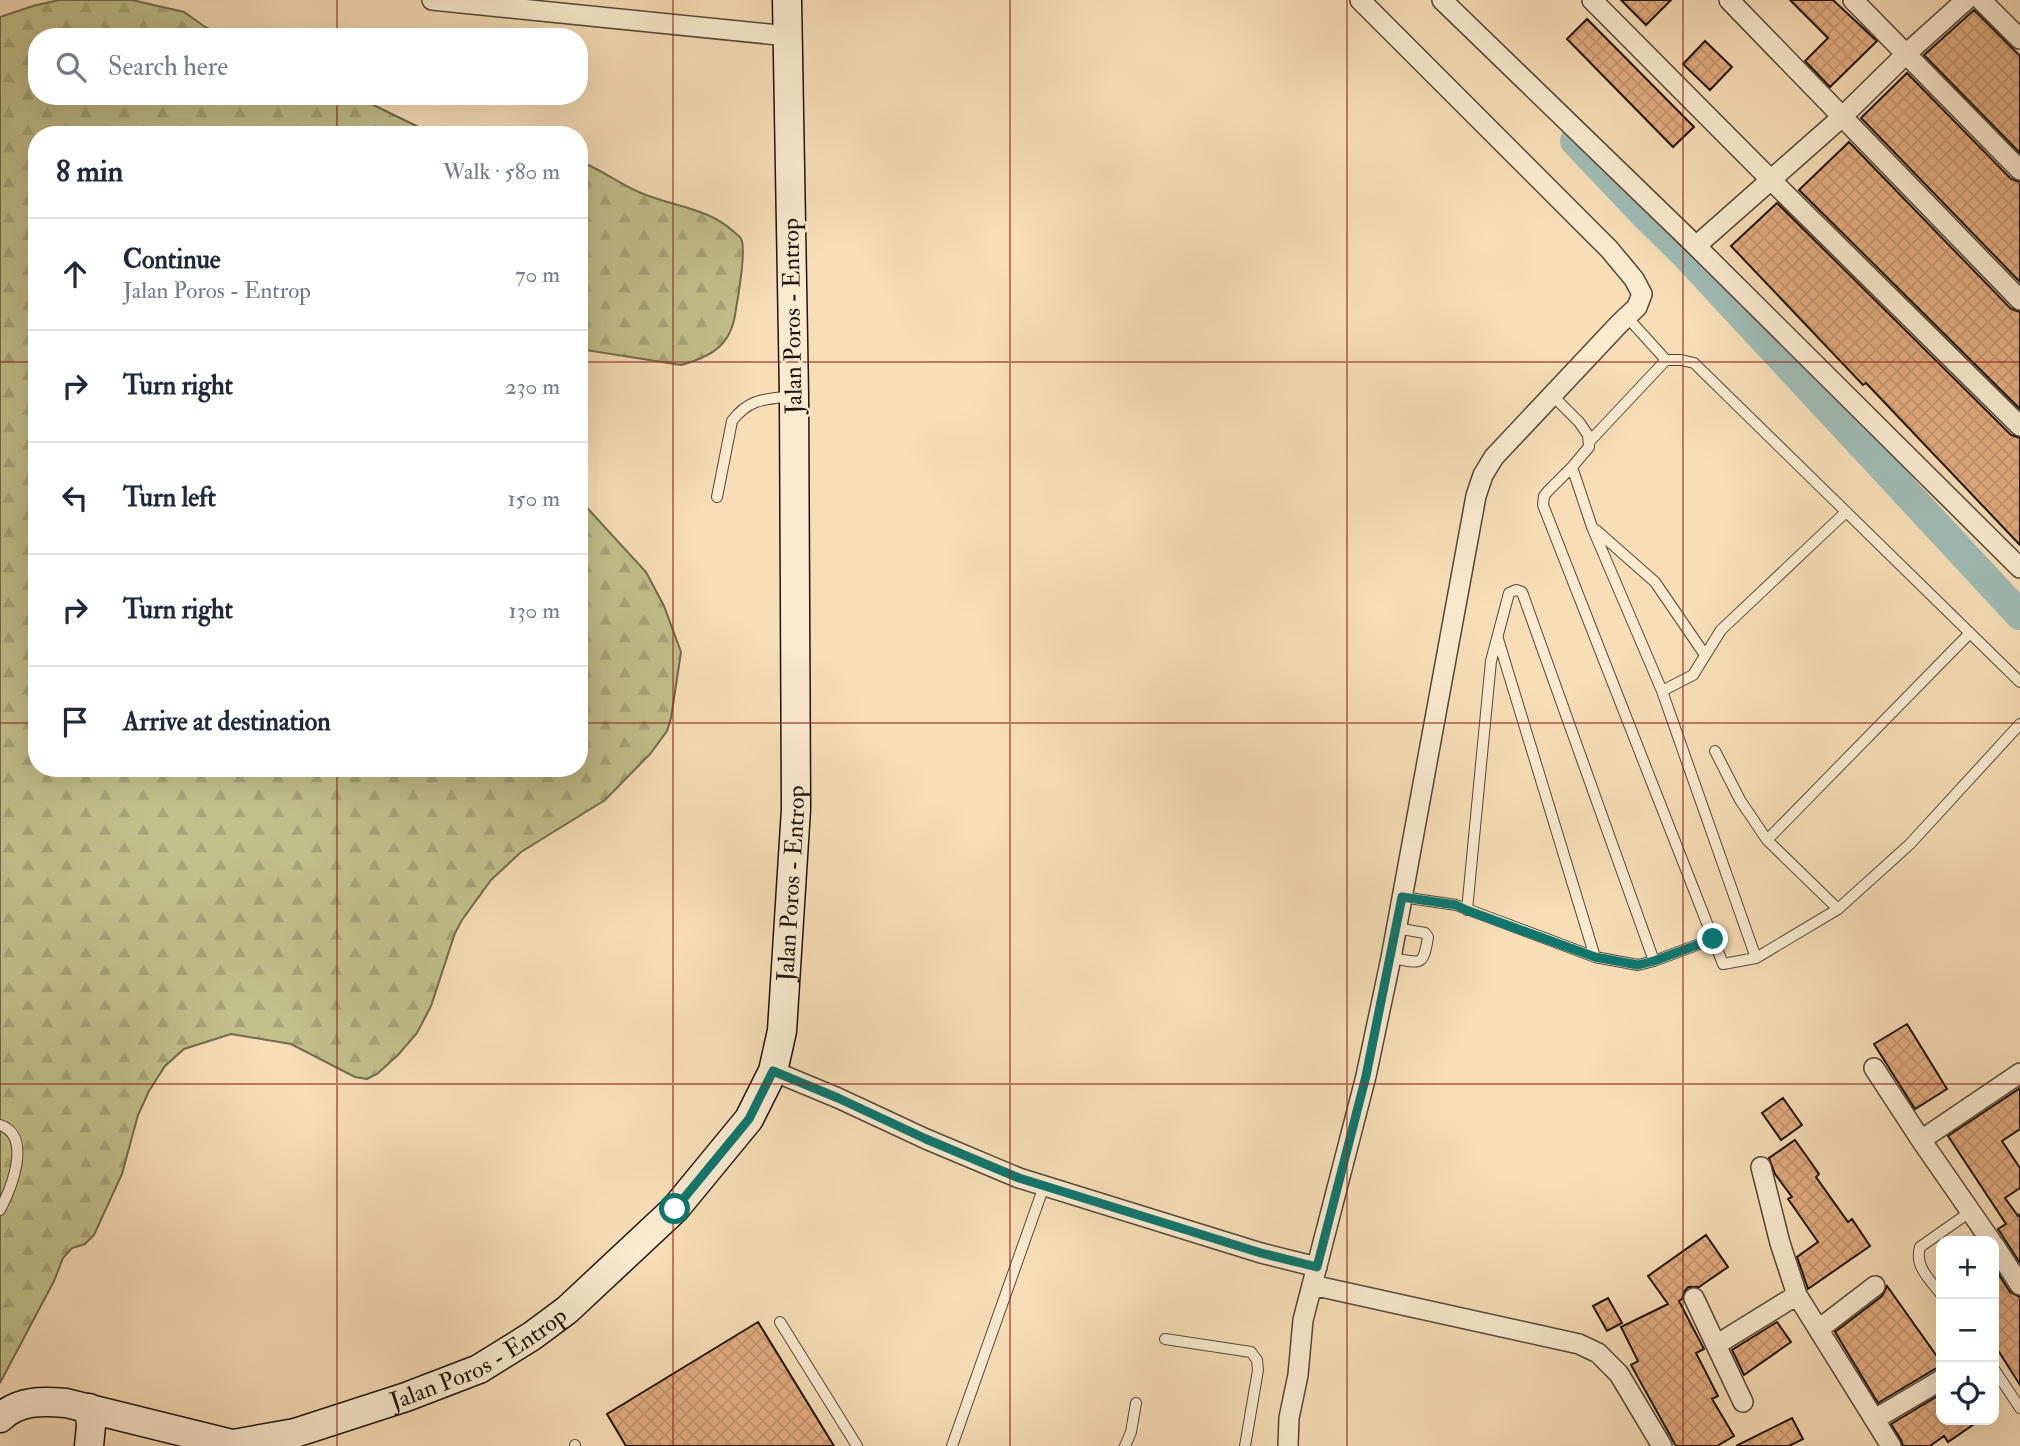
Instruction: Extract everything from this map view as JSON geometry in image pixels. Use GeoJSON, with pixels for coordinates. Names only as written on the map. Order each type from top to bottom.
{"type":"FeatureCollection","features":[{"type":"Feature","properties":{"kind":"main road","name":"Jalan Poros - Entrop"},"geometry":{"type":"LineString","coordinates":[[227,1445],[295,1433],[406,1397],[479,1369],[531,1336],[568,1310],[675,1209],[749,1119],[773,1071],[782,1031],[796,809],[794,396],[787,0]]}},
{"type":"Feature","properties":{"kind":"main road"},"geometry":{"type":"LineString","coordinates":[[0,1418],[9,1409],[40,1401],[89,1408],[227,1445]]}},
{"type":"Feature","properties":{"kind":"main road"},"geometry":{"type":"LineString","coordinates":[[89,1408],[89,1446]]}},
{"type":"Feature","properties":{"kind":"street"},"geometry":{"type":"LineString","coordinates":[[432,0],[788,36]]}},
{"type":"Feature","properties":{"kind":"street"},"geometry":{"type":"LineString","coordinates":[[1288,1446],[1289,1418],[1298,1375],[1303,1320],[1322,1282],[1391,958],[1476,496],[1483,474],[1494,457],[1556,398],[1637,307],[1642,294],[1634,279],[1609,249],[1360,0]]}},
{"type":"Feature","properties":{"kind":"street"},"geometry":{"type":"LineString","coordinates":[[1442,0],[1696,246],[2020,568]]}},
{"type":"Feature","properties":{"kind":"street"},"geometry":{"type":"LineString","coordinates":[[1592,0],[2020,426]]}},
{"type":"Feature","properties":{"kind":"street"},"geometry":{"type":"LineString","coordinates":[[1729,0],[2020,299]]}},
{"type":"Feature","properties":{"kind":"street"},"geometry":{"type":"LineString","coordinates":[[1853,0],[2020,170]]}},
{"type":"Feature","properties":{"kind":"street"},"geometry":{"type":"LineString","coordinates":[[1696,246],[1842,117],[1966,0]]}},
{"type":"Feature","properties":{"kind":"street"},"geometry":{"type":"LineString","coordinates":[[1981,0],[2020,39]]}},
{"type":"Feature","properties":{"kind":"street"},"geometry":{"type":"LineString","coordinates":[[1874,1068],[1987,1236]]}},
{"type":"Feature","properties":{"kind":"street"},"geometry":{"type":"LineString","coordinates":[[773,1071],[1019,1178],[1261,1253],[1322,1282],[1579,1344],[1598,1353],[1619,1374],[1662,1446]]}},
{"type":"Feature","properties":{"kind":"street"},"geometry":{"type":"LineString","coordinates":[[1921,1140],[2020,1073]]}},
{"type":"Feature","properties":{"kind":"street"},"geometry":{"type":"LineString","coordinates":[[1761,1167],[1780,1243],[1797,1295],[1891,1446]]}},
{"type":"Feature","properties":{"kind":"street"},"geometry":{"type":"LineString","coordinates":[[1999,1254],[2020,1285]]}},
{"type":"Feature","properties":{"kind":"street"},"geometry":{"type":"LineString","coordinates":[[1819,1329],[1875,1286]]}},
{"type":"Feature","properties":{"kind":"street"},"geometry":{"type":"LineString","coordinates":[[1716,1345],[1797,1295]]}},
{"type":"Feature","properties":{"kind":"street"},"geometry":{"type":"LineString","coordinates":[[1694,1297],[1743,1402]]}},
{"type":"Feature","properties":{"kind":"street"},"geometry":{"type":"LineString","coordinates":[[1875,1419],[1936,1383]]}},
{"type":"Feature","properties":{"kind":"lane"},"geometry":{"type":"LineString","coordinates":[[1627,317],[1666,360]]}},
{"type":"Feature","properties":{"kind":"lane"},"geometry":{"type":"LineString","coordinates":[[1589,442],[1666,360],[1694,363],[2020,682]]}},
{"type":"Feature","properties":{"kind":"lane"},"geometry":{"type":"LineString","coordinates":[[717,497],[732,421],[740,411],[757,400],[794,396]]}},
{"type":"Feature","properties":{"kind":"lane"},"geometry":{"type":"LineString","coordinates":[[1556,398],[1588,435],[1589,447],[1544,496],[1543,505],[1723,964],[1756,958],[1838,909],[1910,844],[2020,724]]}},
{"type":"Feature","properties":{"kind":"lane"},"geometry":{"type":"LineString","coordinates":[[1572,467],[1592,527],[1662,691],[1756,958]]}},
{"type":"Feature","properties":{"kind":"lane"},"geometry":{"type":"LineString","coordinates":[[1662,691],[1693,675],[1721,630],[1846,512]]}},
{"type":"Feature","properties":{"kind":"lane"},"geometry":{"type":"LineString","coordinates":[[1592,527],[1655,582],[1705,655]]}},
{"type":"Feature","properties":{"kind":"lane"},"geometry":{"type":"LineString","coordinates":[[1466,910],[1491,661],[1509,593],[1516,590],[1522,592],[1654,961]]}},
{"type":"Feature","properties":{"kind":"lane"},"geometry":{"type":"LineString","coordinates":[[1767,840],[1970,634]]}},
{"type":"Feature","properties":{"kind":"lane"},"geometry":{"type":"LineString","coordinates":[[1498,637],[1595,957]]}},
{"type":"Feature","properties":{"kind":"lane"},"geometry":{"type":"LineString","coordinates":[[1715,751],[1740,800],[1767,840],[1838,909]]}},
{"type":"Feature","properties":{"kind":"lane"},"geometry":{"type":"LineString","coordinates":[[1402,897],[1456,905],[1595,957],[1638,965],[1713,939]]}},
{"type":"Feature","properties":{"kind":"lane"},"geometry":{"type":"LineString","coordinates":[[1391,958],[1421,961],[1425,957],[1428,937],[1426,933],[1396,928]]}},
{"type":"Feature","properties":{"kind":"lane"},"geometry":{"type":"LineString","coordinates":[[0,1125],[8,1128],[14,1135],[18,1147],[10,1192],[0,1210]]}},
{"type":"Feature","properties":{"kind":"lane"},"geometry":{"type":"LineString","coordinates":[[952,1446],[1044,1186]]}},
{"type":"Feature","properties":{"kind":"lane"},"geometry":{"type":"LineString","coordinates":[[1936,1287],[1920,1266],[1917,1256],[1920,1247],[1970,1212]]}},
{"type":"Feature","properties":{"kind":"lane"},"geometry":{"type":"LineString","coordinates":[[780,1322],[857,1446]]}},
{"type":"Feature","properties":{"kind":"lane"},"geometry":{"type":"LineString","coordinates":[[1165,1339],[1251,1352],[1257,1360],[1258,1370],[1245,1446]]}},
{"type":"Feature","properties":{"kind":"lane"},"geometry":{"type":"LineString","coordinates":[[1999,1376],[2020,1408]]}},
{"type":"Feature","properties":{"kind":"lane"},"geometry":{"type":"LineString","coordinates":[[1125,1446],[1131,1432],[1136,1403]]}},
{"type":"Feature","properties":{"kind":"green space"},"geometry":{"type":"Polygon","coordinates":[[[59,0],[132,0],[184,12],[207,28],[28,28],[28,105],[373,105],[417,126],[28,126],[28,777],[588,777],[588,509],[646,572],[664,606],[681,652],[667,731],[650,754],[605,800],[521,852],[491,880],[455,933],[431,1006],[417,1033],[377,1074],[367,1079],[355,1077],[291,1044],[231,1034],[184,1049],[165,1066],[138,1115],[122,1174],[94,1235],[85,1244],[72,1248],[63,1258],[54,1281],[0,1383],[0,17],[59,0]]]}},
{"type":"Feature","properties":{"kind":"green space"},"geometry":{"type":"Polygon","coordinates":[[[588,165],[641,193],[713,218],[724,224],[743,244],[734,321],[726,340],[712,353],[681,365],[588,350],[588,165]]]}},
{"type":"Feature","properties":{"kind":"building"},"geometry":{"type":"Polygon","coordinates":[[[1621,0],[1671,0],[1646,25],[1621,0]]]}},
{"type":"Feature","properties":{"kind":"building"},"geometry":{"type":"Polygon","coordinates":[[[1790,0],[1833,0],[1877,41],[1830,87],[1805,61],[1828,38],[1790,0]]]}},
{"type":"Feature","properties":{"kind":"building"},"geometry":{"type":"Polygon","coordinates":[[[1974,10],[2020,56],[2020,153],[1924,55],[1974,10]]]}},
{"type":"Feature","properties":{"kind":"building"},"geometry":{"type":"Polygon","coordinates":[[[1587,19],[1694,127],[1673,147],[1567,39],[1587,19]]]}},
{"type":"Feature","properties":{"kind":"building"},"geometry":{"type":"Polygon","coordinates":[[[1705,41],[1732,67],[1710,90],[1683,64],[1705,41]]]}},
{"type":"Feature","properties":{"kind":"building"},"geometry":{"type":"Polygon","coordinates":[[[1907,73],[2011,179],[2020,182],[2020,282],[1861,118],[1907,73]]]}},
{"type":"Feature","properties":{"kind":"building"},"geometry":{"type":"Polygon","coordinates":[[[1849,142],[2011,309],[2020,312],[2020,409],[1799,190],[1849,142]]]}},
{"type":"Feature","properties":{"kind":"building"},"geometry":{"type":"Polygon","coordinates":[[[1777,203],[2011,435],[2020,438],[2020,545],[1731,246],[1777,203]]]}},
{"type":"Feature","properties":{"kind":"building"},"geometry":{"type":"Polygon","coordinates":[[[1907,1024],[1947,1089],[1915,1109],[1874,1044],[1907,1024]]]}},
{"type":"Feature","properties":{"kind":"building"},"geometry":{"type":"Polygon","coordinates":[[[2020,1088],[2020,1129],[2002,1141],[2020,1168],[2020,1188],[2005,1198],[2018,1216],[2020,1214],[2020,1263],[1998,1229],[2006,1224],[1948,1136],[2020,1088]]]}},
{"type":"Feature","properties":{"kind":"building"},"geometry":{"type":"Polygon","coordinates":[[[1783,1098],[1802,1125],[1781,1140],[1762,1113],[1783,1098]]]}},
{"type":"Feature","properties":{"kind":"building"},"geometry":{"type":"Polygon","coordinates":[[[1795,1140],[1819,1174],[1816,1177],[1848,1222],[1852,1219],[1870,1246],[1808,1289],[1797,1257],[1818,1242],[1788,1199],[1792,1197],[1775,1174],[1769,1158],[1795,1140]]]}},
{"type":"Feature","properties":{"kind":"building"},"geometry":{"type":"Polygon","coordinates":[[[1706,1235],[1728,1267],[1699,1287],[1688,1287],[1679,1301],[1704,1349],[1696,1353],[1718,1396],[1712,1399],[1734,1436],[1717,1446],[1676,1446],[1631,1365],[1638,1361],[1621,1327],[1668,1304],[1648,1276],[1706,1235]]]}},
{"type":"Feature","properties":{"kind":"building"},"geometry":{"type":"Polygon","coordinates":[[[1999,1275],[2010,1292],[2020,1297],[2020,1385],[1999,1352],[1999,1275]]]}},
{"type":"Feature","properties":{"kind":"building"},"geometry":{"type":"Polygon","coordinates":[[[1887,1286],[1936,1355],[1936,1369],[1878,1403],[1835,1332],[1882,1296],[1887,1286]]]}},
{"type":"Feature","properties":{"kind":"building"},"geometry":{"type":"Polygon","coordinates":[[[1608,1298],[1622,1323],[1607,1331],[1593,1306],[1608,1298]]]}},
{"type":"Feature","properties":{"kind":"building"},"geometry":{"type":"Polygon","coordinates":[[[758,1322],[834,1446],[626,1446],[607,1414],[758,1322]]]}},
{"type":"Feature","properties":{"kind":"building"},"geometry":{"type":"Polygon","coordinates":[[[1777,1322],[1791,1342],[1744,1375],[1732,1350],[1777,1322]]]}},
{"type":"Feature","properties":{"kind":"building"},"geometry":{"type":"Polygon","coordinates":[[[1936,1397],[1936,1425],[1973,1425],[1948,1442],[1944,1436],[1930,1446],[1903,1446],[1891,1424],[1936,1397]]]}},
{"type":"Feature","properties":{"kind":"building"},"geometry":{"type":"Polygon","coordinates":[[[1792,1418],[1803,1439],[1789,1446],[1736,1446],[1792,1418]]]}},
{"type":"Feature","properties":{"kind":"waterway"},"geometry":{"type":"LineString","coordinates":[[1575,141],[1684,253],[2020,615]]}},
{"type":"Feature","properties":{"kind":"route"},"geometry":{"type":"LineString","coordinates":[[675,1209],[749,1119],[773,1071],[1019,1178],[1261,1253],[1317,1267],[1366,1076],[1402,897],[1456,905],[1595,957],[1638,965],[1713,939]]}}]}
